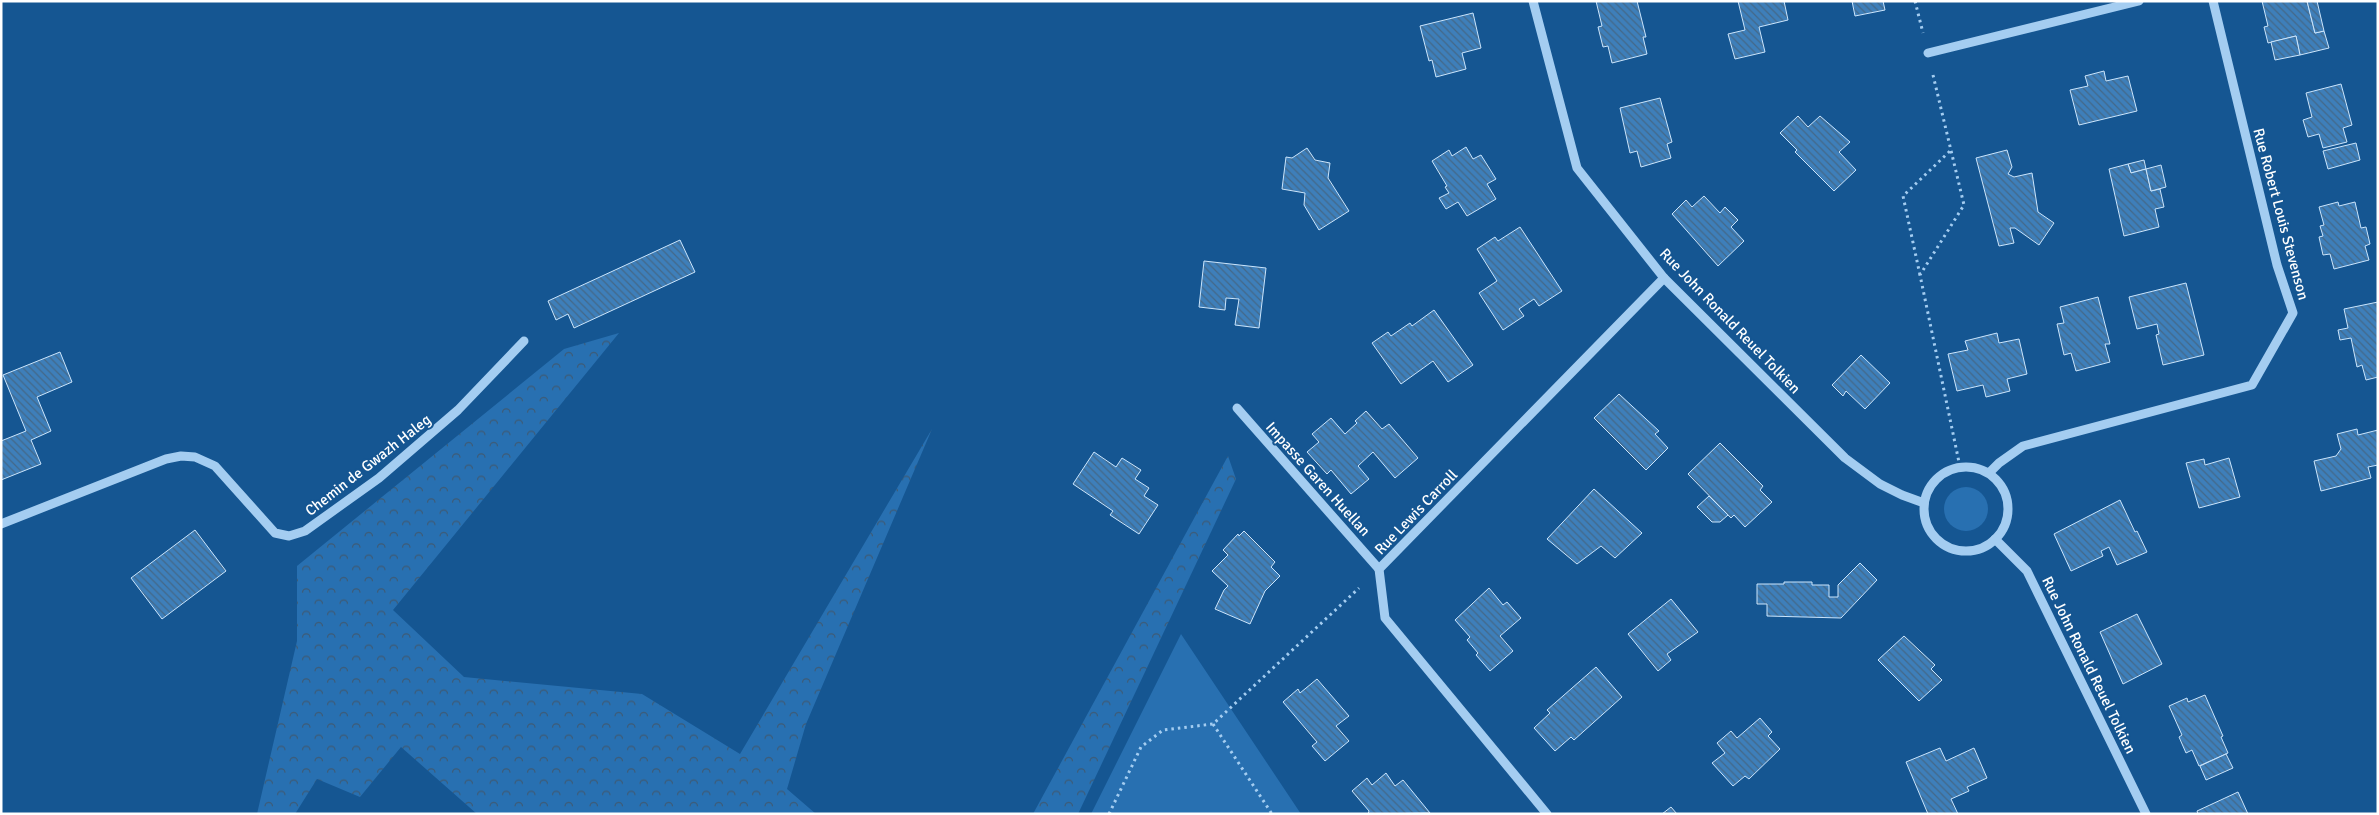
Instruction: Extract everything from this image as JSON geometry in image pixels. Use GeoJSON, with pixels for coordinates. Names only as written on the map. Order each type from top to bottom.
{"type":"FeatureCollection","features":[{"type":"Feature","properties":{"kind":"street","name":"Rue John Ronald Reuel Tolkien"},"geometry":{"type":"LineString","coordinates":[[1533,1],[1578,168],[1664,278],[1845,458],[1880,484],[1924,503]]}},
{"type":"Feature","properties":{"kind":"street"},"geometry":{"type":"LineString","coordinates":[[1928,53],[2139,1]]}},
{"type":"Feature","properties":{"kind":"street","name":"Rue Robert Louis Stevenson"},"geometry":{"type":"LineString","coordinates":[[1989,474],[1999,463],[2023,446],[2252,386],[2293,313],[2277,265],[2213,1]]}},
{"type":"Feature","properties":{"kind":"street","name":"Rue Lewis Carroll"},"geometry":{"type":"LineString","coordinates":[[1547,814],[1386,618],[1380,569],[1664,278]]}},
{"type":"Feature","properties":{"kind":"street","name":"Chemin de Gwazh Haleg"},"geometry":{"type":"LineString","coordinates":[[1,524],[166,459],[181,456],[195,457],[215,466],[276,533],[289,536],[305,531],[379,478],[458,410],[524,341]]}},
{"type":"Feature","properties":{"kind":"street","name":"Impasse Garen Huellan"},"geometry":{"type":"LineString","coordinates":[[1237,408],[1380,569]]}},
{"type":"Feature","properties":{"kind":"street"},"geometry":{"type":"LineString","coordinates":[[1970,466],[1989,474],[2000,483],[2006,497],[2008,512],[2004,527],[1995,539],[1984,546],[1972,550],[1959,550],[1947,546],[1936,538],[1928,528],[1924,516],[1924,503],[1932,483],[1949,470],[1960,467],[1970,466]]}},
{"type":"Feature","properties":{"kind":"street","name":"Rue John Ronald Reuel Tolkien"},"geometry":{"type":"LineString","coordinates":[[1995,539],[2017,559],[2030,577],[2146,814]]}},
{"type":"Feature","properties":{"kind":"path"},"geometry":{"type":"LineString","coordinates":[[1916,1],[1925,40]]}},
{"type":"Feature","properties":{"kind":"path"},"geometry":{"type":"LineString","coordinates":[[1920,275],[1964,204],[1931,66]]}},
{"type":"Feature","properties":{"kind":"path"},"geometry":{"type":"LineString","coordinates":[[1951,151],[1902,196],[1960,467]]}},
{"type":"Feature","properties":{"kind":"path"},"geometry":{"type":"LineString","coordinates":[[1109,814],[1141,747],[1163,730],[1213,724],[1380,569]]}},
{"type":"Feature","properties":{"kind":"path"},"geometry":{"type":"LineString","coordinates":[[1213,724],[1272,814]]}},
{"type":"Feature","properties":{"kind":"green space"},"geometry":{"type":"Polygon","coordinates":[[[619,333],[393,610],[464,677],[642,694],[740,754],[932,429],[806,724],[787,789],[816,814],[477,814],[401,747],[360,797],[317,779],[295,814],[257,814],[297,641],[297,566],[564,349],[619,333]]]}},
{"type":"Feature","properties":{"kind":"green space"},"geometry":{"type":"Polygon","coordinates":[[[1228,456],[1236,479],[1078,814],[1033,814],[1228,456]]]}},
{"type":"Feature","properties":{"kind":"green space"},"geometry":{"type":"Polygon","coordinates":[[[1970,487],[1982,493],[1987,500],[1987,518],[1982,525],[1975,530],[1962,531],[1954,528],[1947,521],[1944,505],[1947,497],[1954,490],[1970,487]]]}},
{"type":"Feature","properties":{"kind":"green space"},"geometry":{"type":"Polygon","coordinates":[[[1181,634],[1301,814],[1091,814],[1181,634]]]}},
{"type":"Feature","properties":{"kind":"building"},"geometry":{"type":"Polygon","coordinates":[[[1596,1],[1637,1],[1646,37],[1643,37],[1647,54],[1612,63],[1608,46],[1603,47],[1598,27],[1602,26],[1596,1]]]}},
{"type":"Feature","properties":{"kind":"building"},"geometry":{"type":"Polygon","coordinates":[[[1738,1],[1784,1],[1788,20],[1759,27],[1765,52],[1735,59],[1728,34],[1745,30],[1738,1]]]}},
{"type":"Feature","properties":{"kind":"building"},"geometry":{"type":"Polygon","coordinates":[[[1852,1],[1883,1],[1885,10],[1855,16],[1852,1]]]}},
{"type":"Feature","properties":{"kind":"building"},"geometry":{"type":"Polygon","coordinates":[[[2262,1],[2307,1],[2315,33],[2324,31],[2329,48],[2300,55],[2296,36],[2268,43],[2264,27],[2268,26],[2262,1]]]}},
{"type":"Feature","properties":{"kind":"building"},"geometry":{"type":"Polygon","coordinates":[[[2307,1],[2317,1],[2324,31],[2315,33],[2307,1]]]}},
{"type":"Feature","properties":{"kind":"building"},"geometry":{"type":"Polygon","coordinates":[[[1473,13],[1481,48],[1462,53],[1466,69],[1436,77],[1432,60],[1429,61],[1420,26],[1473,13]]]}},
{"type":"Feature","properties":{"kind":"building"},"geometry":{"type":"Polygon","coordinates":[[[2296,36],[2300,55],[2275,60],[2271,42],[2296,36]]]}},
{"type":"Feature","properties":{"kind":"building"},"geometry":{"type":"Polygon","coordinates":[[[2104,71],[2106,81],[2128,76],[2137,111],[2079,125],[2070,90],[2088,86],[2085,76],[2104,71]]]}},
{"type":"Feature","properties":{"kind":"building"},"geometry":{"type":"Polygon","coordinates":[[[2341,84],[2352,125],[2343,128],[2347,142],[2323,148],[2319,134],[2308,137],[2303,120],[2312,117],[2306,93],[2341,84]]]}},
{"type":"Feature","properties":{"kind":"building"},"geometry":{"type":"Polygon","coordinates":[[[1660,98],[1672,142],[1667,144],[1671,158],[1641,167],[1637,151],[1630,153],[1620,108],[1660,98]]]}},
{"type":"Feature","properties":{"kind":"building"},"geometry":{"type":"Polygon","coordinates":[[[1798,116],[1808,127],[1820,116],[1850,142],[1839,152],[1856,170],[1834,191],[1795,152],[1797,150],[1780,133],[1798,116]]]}},
{"type":"Feature","properties":{"kind":"building"},"geometry":{"type":"Polygon","coordinates":[[[2356,143],[2360,160],[2328,169],[2323,151],[2356,143]]]}},
{"type":"Feature","properties":{"kind":"building"},"geometry":{"type":"Polygon","coordinates":[[[1466,147],[1473,159],[1481,155],[1496,179],[1487,184],[1496,199],[1467,216],[1458,202],[1446,209],[1439,198],[1449,193],[1445,187],[1447,186],[1432,161],[1449,150],[1452,156],[1466,147]]]}},
{"type":"Feature","properties":{"kind":"building"},"geometry":{"type":"Polygon","coordinates":[[[1307,148],[1315,160],[1330,163],[1328,178],[1349,211],[1319,230],[1304,205],[1305,193],[1282,189],[1286,157],[1292,158],[1307,148]]]}},
{"type":"Feature","properties":{"kind":"building"},"geometry":{"type":"Polygon","coordinates":[[[2007,150],[2012,167],[2008,174],[2014,177],[2032,173],[2038,212],[2054,223],[2039,245],[2015,228],[2010,228],[2014,243],[1999,246],[1976,158],[2007,150]]]}},
{"type":"Feature","properties":{"kind":"building"},"geometry":{"type":"Polygon","coordinates":[[[2144,160],[2146,169],[2131,173],[2128,164],[2144,160]]]}},
{"type":"Feature","properties":{"kind":"building"},"geometry":{"type":"Polygon","coordinates":[[[2128,164],[2131,173],[2146,169],[2151,191],[2160,189],[2164,207],[2155,209],[2159,227],[2124,236],[2109,169],[2128,164]]]}},
{"type":"Feature","properties":{"kind":"building"},"geometry":{"type":"Polygon","coordinates":[[[2161,165],[2166,187],[2151,191],[2146,169],[2161,165]]]}},
{"type":"Feature","properties":{"kind":"building"},"geometry":{"type":"Polygon","coordinates":[[[1704,196],[1720,213],[1725,207],[1738,220],[1731,227],[1744,241],[1718,266],[1672,214],[1686,200],[1692,207],[1704,196]]]}},
{"type":"Feature","properties":{"kind":"building"},"geometry":{"type":"Polygon","coordinates":[[[2338,202],[2339,206],[2355,202],[2361,228],[2366,227],[2370,244],[2365,246],[2369,260],[2334,269],[2330,254],[2323,255],[2319,237],[2323,236],[2320,226],[2324,225],[2319,207],[2338,202]]]}},
{"type":"Feature","properties":{"kind":"building"},"geometry":{"type":"Polygon","coordinates":[[[1520,227],[1562,291],[1539,306],[1534,299],[1519,309],[1524,316],[1503,330],[1479,293],[1497,281],[1477,249],[1495,237],[1498,241],[1520,227]]]}},
{"type":"Feature","properties":{"kind":"building"},"geometry":{"type":"Polygon","coordinates":[[[680,240],[695,272],[574,328],[568,314],[556,320],[548,301],[680,240]]]}},
{"type":"Feature","properties":{"kind":"building"},"geometry":{"type":"Polygon","coordinates":[[[1204,261],[1266,268],[1259,328],[1235,325],[1239,299],[1226,298],[1225,310],[1199,307],[1204,261]]]}},
{"type":"Feature","properties":{"kind":"building"},"geometry":{"type":"Polygon","coordinates":[[[2186,283],[2204,355],[2163,365],[2156,335],[2159,334],[2157,324],[2137,329],[2129,297],[2186,283]]]}},
{"type":"Feature","properties":{"kind":"building"},"geometry":{"type":"Polygon","coordinates":[[[2098,297],[2110,344],[2105,344],[2110,362],[2076,371],[2071,353],[2064,355],[2057,324],[2064,323],[2060,307],[2098,297]]]}},
{"type":"Feature","properties":{"kind":"building"},"geometry":{"type":"Polygon","coordinates":[[[2378,302],[2378,377],[2366,380],[2362,365],[2357,367],[2351,338],[2340,340],[2338,330],[2348,328],[2344,309],[2378,302]]]}},
{"type":"Feature","properties":{"kind":"building"},"geometry":{"type":"Polygon","coordinates":[[[1434,310],[1473,365],[1448,382],[1433,361],[1401,384],[1372,343],[1388,332],[1391,336],[1410,323],[1412,326],[1434,310]]]}},
{"type":"Feature","properties":{"kind":"building"},"geometry":{"type":"Polygon","coordinates":[[[1997,333],[1999,343],[2019,339],[2027,374],[2007,379],[2010,391],[1986,397],[1983,385],[1957,391],[1948,354],[1968,350],[1965,341],[1997,333]]]}},
{"type":"Feature","properties":{"kind":"building"},"geometry":{"type":"Polygon","coordinates":[[[60,352],[72,382],[37,397],[51,431],[31,440],[41,464],[1,480],[1,441],[26,431],[3,375],[60,352]]]}},
{"type":"Feature","properties":{"kind":"building"},"geometry":{"type":"Polygon","coordinates":[[[1861,355],[1890,383],[1865,409],[1846,391],[1843,396],[1832,385],[1861,355]]]}},
{"type":"Feature","properties":{"kind":"building"},"geometry":{"type":"Polygon","coordinates":[[[1619,394],[1659,431],[1655,434],[1668,448],[1646,470],[1594,418],[1619,394]]]}},
{"type":"Feature","properties":{"kind":"building"},"geometry":{"type":"Polygon","coordinates":[[[1366,411],[1382,429],[1389,424],[1418,458],[1395,478],[1373,452],[1358,466],[1369,479],[1351,494],[1331,470],[1327,474],[1307,452],[1319,442],[1312,434],[1331,418],[1345,434],[1366,411]]]}},
{"type":"Feature","properties":{"kind":"building"},"geometry":{"type":"Polygon","coordinates":[[[2357,429],[2358,435],[2378,430],[2378,465],[2368,467],[2371,478],[2321,491],[2314,461],[2336,456],[2341,449],[2337,434],[2357,429]]]}},
{"type":"Feature","properties":{"kind":"building"},"geometry":{"type":"Polygon","coordinates":[[[1720,443],[1763,486],[1760,490],[1772,502],[1745,527],[1734,515],[1731,518],[1688,474],[1720,443]]]}},
{"type":"Feature","properties":{"kind":"building"},"geometry":{"type":"Polygon","coordinates":[[[1094,452],[1116,467],[1122,458],[1141,470],[1135,479],[1149,488],[1144,496],[1158,505],[1139,534],[1110,515],[1113,511],[1073,484],[1094,452]]]}},
{"type":"Feature","properties":{"kind":"building"},"geometry":{"type":"Polygon","coordinates":[[[2229,458],[2240,497],[2199,508],[2186,463],[2204,459],[2205,465],[2229,458]]]}},
{"type":"Feature","properties":{"kind":"building"},"geometry":{"type":"Polygon","coordinates":[[[1594,489],[1642,533],[1615,558],[1601,546],[1577,564],[1547,539],[1594,489]]]}},
{"type":"Feature","properties":{"kind":"building"},"geometry":{"type":"Polygon","coordinates":[[[1709,496],[1728,515],[1720,522],[1712,522],[1697,507],[1709,496]]]}},
{"type":"Feature","properties":{"kind":"building"},"geometry":{"type":"Polygon","coordinates":[[[2120,500],[2147,552],[2117,565],[2109,547],[2101,551],[2103,556],[2071,571],[2054,534],[2120,500]]]}},
{"type":"Feature","properties":{"kind":"building"},"geometry":{"type":"Polygon","coordinates":[[[195,530],[226,571],[162,619],[131,578],[195,530]]]}},
{"type":"Feature","properties":{"kind":"building"},"geometry":{"type":"Polygon","coordinates":[[[1244,531],[1275,562],[1271,567],[1280,576],[1265,591],[1250,624],[1215,609],[1224,590],[1228,586],[1212,571],[1228,555],[1223,550],[1238,534],[1239,536],[1244,531]]]}},
{"type":"Feature","properties":{"kind":"building"},"geometry":{"type":"Polygon","coordinates":[[[1860,563],[1877,580],[1841,618],[1767,616],[1767,604],[1757,604],[1757,584],[1812,582],[1812,585],[1829,585],[1829,597],[1838,597],[1838,585],[1860,563]]]}},
{"type":"Feature","properties":{"kind":"building"},"geometry":{"type":"Polygon","coordinates":[[[1489,588],[1503,605],[1507,602],[1521,618],[1500,636],[1513,651],[1490,671],[1476,655],[1478,653],[1467,640],[1470,637],[1455,620],[1489,588]]]}},
{"type":"Feature","properties":{"kind":"building"},"geometry":{"type":"Polygon","coordinates":[[[1671,599],[1698,632],[1667,654],[1671,660],[1658,671],[1628,634],[1671,599]]]}},
{"type":"Feature","properties":{"kind":"building"},"geometry":{"type":"Polygon","coordinates":[[[2137,614],[2162,664],[2123,684],[2100,632],[2137,614]]]}},
{"type":"Feature","properties":{"kind":"building"},"geometry":{"type":"Polygon","coordinates":[[[1904,636],[1935,665],[1931,669],[1942,680],[1919,701],[1878,660],[1904,636]]]}},
{"type":"Feature","properties":{"kind":"building"},"geometry":{"type":"Polygon","coordinates":[[[1596,667],[1622,697],[1574,740],[1571,737],[1555,751],[1534,728],[1550,713],[1547,710],[1596,667]]]}},
{"type":"Feature","properties":{"kind":"building"},"geometry":{"type":"Polygon","coordinates":[[[1317,679],[1349,716],[1336,726],[1349,741],[1325,761],[1312,746],[1317,742],[1283,702],[1298,689],[1300,693],[1317,679]]]}},
{"type":"Feature","properties":{"kind":"building"},"geometry":{"type":"Polygon","coordinates":[[[2205,695],[2223,736],[2221,737],[2228,753],[2199,766],[2192,750],[2186,753],[2179,737],[2182,735],[2169,706],[2187,698],[2188,702],[2205,695]]]}},
{"type":"Feature","properties":{"kind":"building"},"geometry":{"type":"Polygon","coordinates":[[[1760,718],[1772,732],[1768,736],[1780,749],[1749,779],[1745,776],[1733,786],[1712,763],[1725,753],[1717,743],[1731,731],[1737,738],[1760,718]]]}},
{"type":"Feature","properties":{"kind":"building"},"geometry":{"type":"Polygon","coordinates":[[[1940,748],[1946,761],[1974,748],[1987,778],[1967,787],[1969,791],[1951,799],[1958,814],[1928,814],[1906,762],[1940,748]]]}},
{"type":"Feature","properties":{"kind":"building"},"geometry":{"type":"Polygon","coordinates":[[[2226,754],[2233,768],[2206,780],[2200,766],[2226,754]]]}},
{"type":"Feature","properties":{"kind":"building"},"geometry":{"type":"Polygon","coordinates":[[[1386,773],[1395,786],[1403,780],[1430,813],[1368,814],[1369,811],[1352,791],[1367,778],[1372,785],[1386,773]]]}},
{"type":"Feature","properties":{"kind":"building"},"geometry":{"type":"Polygon","coordinates":[[[2238,792],[2248,814],[2198,814],[2197,811],[2238,792]]]}},
{"type":"Feature","properties":{"kind":"building"},"geometry":{"type":"Polygon","coordinates":[[[1671,807],[1677,814],[1662,814],[1671,807]]]}}]}
